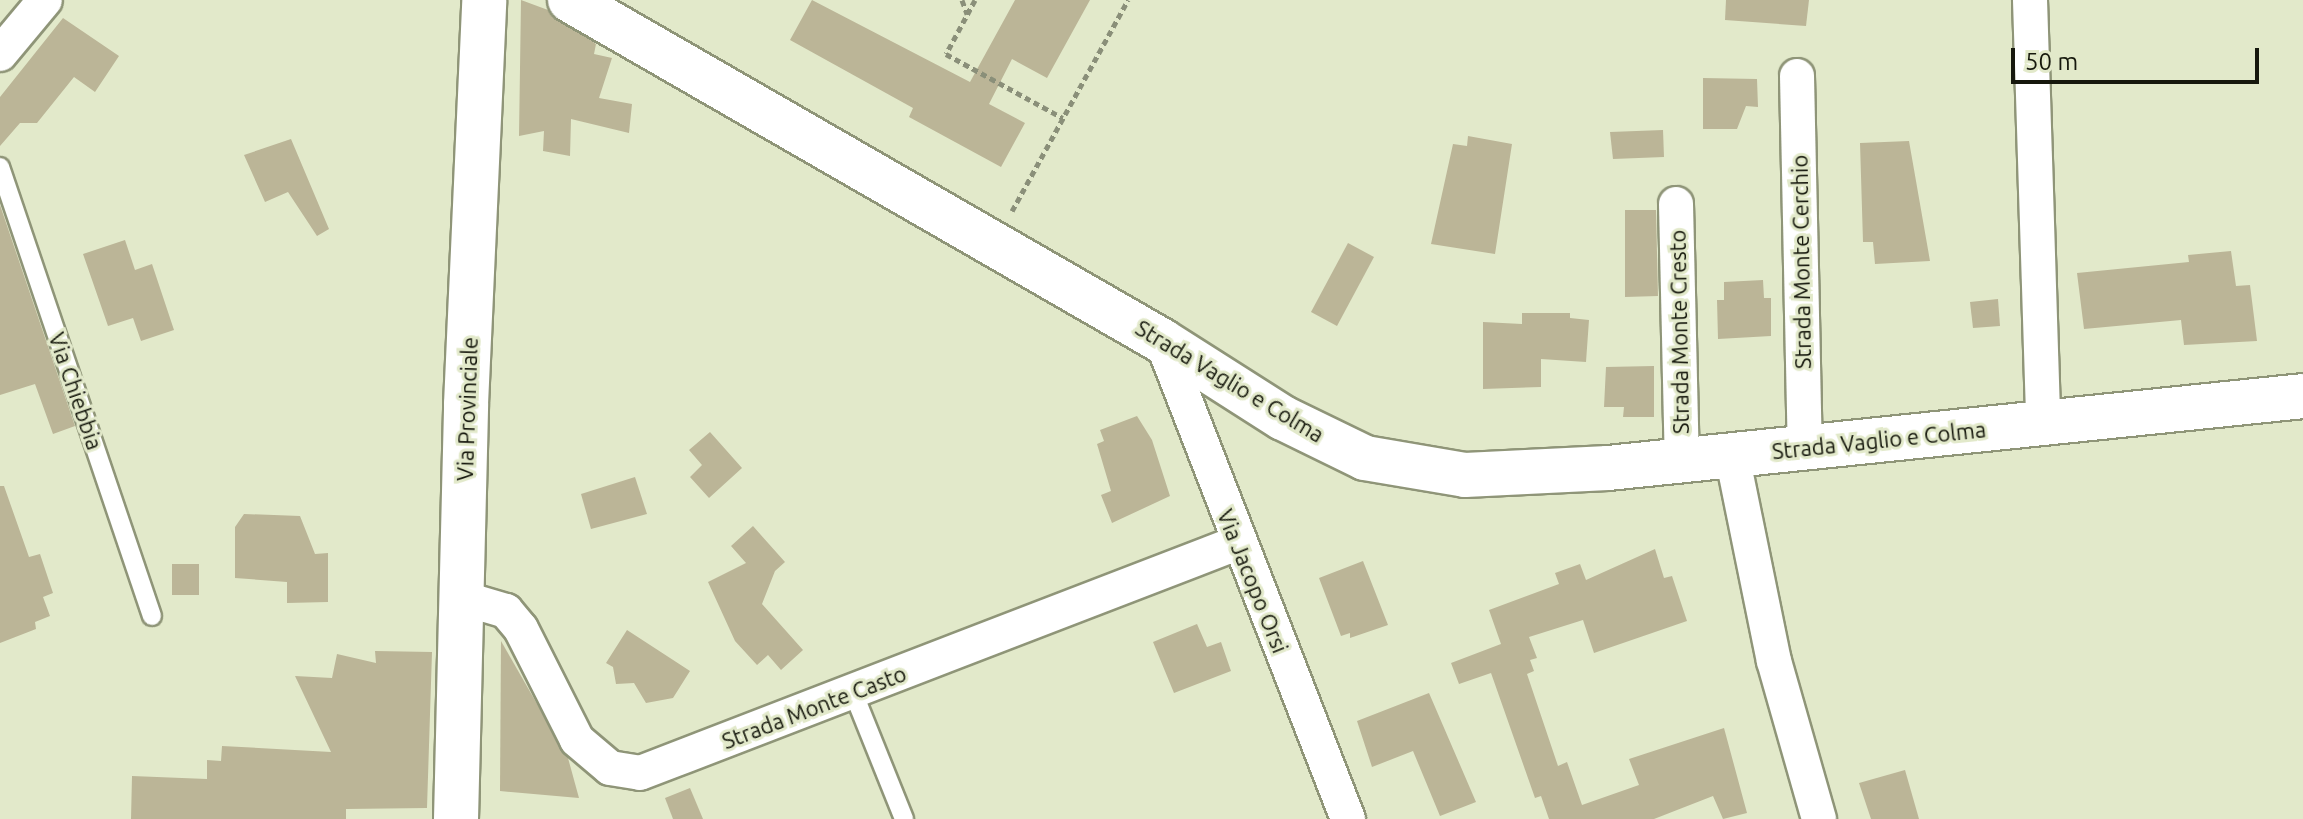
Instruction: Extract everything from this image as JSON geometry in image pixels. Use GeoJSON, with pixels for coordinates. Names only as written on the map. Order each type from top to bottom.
{"type":"FeatureCollection","features":[{"type":"Feature","properties":{"kind":"street"},"geometry":{"type":"LineString","coordinates":[[0,54],[45,0]]}},
{"type":"Feature","properties":{"kind":"street","name":"Via Provinciale"},"geometry":{"type":"LineString","coordinates":[[456,819],[484,0]]}},
{"type":"Feature","properties":{"kind":"street","name":"Strada Vaglio e Colma"},"geometry":{"type":"LineString","coordinates":[[570,0],[1162,341],[1283,418],[1365,458],[1465,475],[1682,460],[2303,396]]}},
{"type":"Feature","properties":{"kind":"street"},"geometry":{"type":"LineString","coordinates":[[2030,0],[2043,423]]}},
{"type":"Feature","properties":{"kind":"street","name":"Strada Monte Cerchio"},"geometry":{"type":"LineString","coordinates":[[1797,76],[1805,448]]}},
{"type":"Feature","properties":{"kind":"street","name":"Strada Monte Cresto"},"geometry":{"type":"LineString","coordinates":[[1676,204],[1682,460]]}},
{"type":"Feature","properties":{"kind":"street","name":"Via Jacopo Orsi"},"geometry":{"type":"LineString","coordinates":[[1162,341],[1237,543],[1348,819]]}},
{"type":"Feature","properties":{"kind":"street"},"geometry":{"type":"LineString","coordinates":[[1732,455],[1774,661],[1819,819]]}},
{"type":"Feature","properties":{"kind":"street","name":"Strada Monte Casto"},"geometry":{"type":"LineString","coordinates":[[462,598],[506,611],[521,629],[577,740],[610,768],[640,773],[1237,543]]}},
{"type":"Feature","properties":{"kind":"lane","name":"Via Chiebbia"},"geometry":{"type":"LineString","coordinates":[[0,167],[152,616]]}},
{"type":"Feature","properties":{"kind":"lane"},"geometry":{"type":"LineString","coordinates":[[853,692],[904,819]]}},
{"type":"Feature","properties":{"kind":"path"},"geometry":{"type":"LineString","coordinates":[[962,0],[967,14]]}},
{"type":"Feature","properties":{"kind":"path"},"geometry":{"type":"LineString","coordinates":[[975,0],[946,54],[1063,118]]}},
{"type":"Feature","properties":{"kind":"path"},"geometry":{"type":"LineString","coordinates":[[994,244],[1128,0]]}},
{"type":"Feature","properties":{"kind":"building"},"geometry":{"type":"Polygon","coordinates":[[[521,0],[548,10],[596,44],[594,54],[612,58],[599,98],[632,104],[629,133],[571,119],[570,156],[543,151],[544,131],[519,136],[521,0]]]}},
{"type":"Feature","properties":{"kind":"building"},"geometry":{"type":"Polygon","coordinates":[[[812,0],[970,82],[1015,0],[1090,0],[1047,78],[1012,59],[989,104],[1025,123],[1001,167],[909,117],[913,108],[790,40],[812,0]]]}},
{"type":"Feature","properties":{"kind":"building"},"geometry":{"type":"Polygon","coordinates":[[[1726,0],[1809,0],[1806,26],[1725,20],[1726,0]]]}},
{"type":"Feature","properties":{"kind":"building"},"geometry":{"type":"Polygon","coordinates":[[[63,18],[119,56],[95,92],[74,77],[37,123],[20,123],[0,146],[0,97],[63,18]]]}},
{"type":"Feature","properties":{"kind":"building"},"geometry":{"type":"Polygon","coordinates":[[[1703,78],[1757,79],[1758,107],[1746,106],[1737,129],[1703,129],[1703,78]]]}},
{"type":"Feature","properties":{"kind":"building"},"geometry":{"type":"Polygon","coordinates":[[[1663,130],[1664,157],[1613,159],[1610,132],[1663,130]]]}},
{"type":"Feature","properties":{"kind":"building"},"geometry":{"type":"Polygon","coordinates":[[[1468,136],[1512,144],[1495,254],[1431,244],[1453,144],[1467,146],[1468,136]]]}},
{"type":"Feature","properties":{"kind":"building"},"geometry":{"type":"Polygon","coordinates":[[[291,139],[329,229],[317,236],[288,192],[265,202],[244,155],[291,139]]]}},
{"type":"Feature","properties":{"kind":"building"},"geometry":{"type":"Polygon","coordinates":[[[1909,141],[1930,261],[1875,264],[1873,242],[1863,242],[1860,143],[1909,141]]]}},
{"type":"Feature","properties":{"kind":"building"},"geometry":{"type":"Polygon","coordinates":[[[0,205],[75,426],[53,434],[35,384],[0,395],[0,205]]]}},
{"type":"Feature","properties":{"kind":"building"},"geometry":{"type":"Polygon","coordinates":[[[1625,210],[1656,210],[1658,296],[1625,297],[1625,210]]]}},
{"type":"Feature","properties":{"kind":"building"},"geometry":{"type":"Polygon","coordinates":[[[125,240],[135,270],[152,264],[174,330],[141,341],[133,318],[108,326],[83,254],[125,240]]]}},
{"type":"Feature","properties":{"kind":"building"},"geometry":{"type":"Polygon","coordinates":[[[1348,243],[1374,257],[1337,326],[1311,312],[1348,243]]]}},
{"type":"Feature","properties":{"kind":"building"},"geometry":{"type":"Polygon","coordinates":[[[2231,251],[2236,286],[2250,285],[2257,341],[2184,345],[2181,320],[2084,329],[2077,273],[2189,262],[2188,255],[2231,251]]]}},
{"type":"Feature","properties":{"kind":"building"},"geometry":{"type":"Polygon","coordinates":[[[1763,280],[1764,298],[1771,298],[1771,336],[1718,339],[1717,300],[1724,300],[1724,282],[1763,280]]]}},
{"type":"Feature","properties":{"kind":"building"},"geometry":{"type":"Polygon","coordinates":[[[1998,299],[2000,326],[1973,328],[1970,302],[1998,299]]]}},
{"type":"Feature","properties":{"kind":"building"},"geometry":{"type":"Polygon","coordinates":[[[1522,313],[1570,313],[1570,318],[1589,320],[1586,362],[1541,359],[1541,387],[1483,389],[1483,322],[1522,324],[1522,313]]]}},
{"type":"Feature","properties":{"kind":"building"},"geometry":{"type":"Polygon","coordinates":[[[1654,366],[1654,417],[1623,417],[1624,407],[1604,407],[1606,367],[1654,366]]]}},
{"type":"Feature","properties":{"kind":"building"},"geometry":{"type":"Polygon","coordinates":[[[1137,416],[1152,440],[1170,496],[1112,523],[1101,495],[1111,491],[1097,444],[1104,441],[1100,430],[1137,416]]]}},
{"type":"Feature","properties":{"kind":"building"},"geometry":{"type":"Polygon","coordinates":[[[710,432],[742,468],[709,498],[690,477],[702,465],[689,450],[710,432]]]}},
{"type":"Feature","properties":{"kind":"building"},"geometry":{"type":"Polygon","coordinates":[[[635,477],[647,514],[591,529],[581,494],[635,477]]]}},
{"type":"Feature","properties":{"kind":"building"},"geometry":{"type":"Polygon","coordinates":[[[0,486],[4,486],[29,557],[40,554],[53,593],[43,597],[50,616],[35,622],[36,629],[0,643],[0,486]]]}},
{"type":"Feature","properties":{"kind":"building"},"geometry":{"type":"Polygon","coordinates":[[[244,514],[300,516],[315,554],[328,553],[328,602],[287,603],[287,582],[235,578],[235,527],[244,514]]]}},
{"type":"Feature","properties":{"kind":"building"},"geometry":{"type":"Polygon","coordinates":[[[753,526],[785,562],[775,571],[762,604],[803,650],[781,670],[768,655],[757,665],[735,641],[708,582],[746,563],[731,546],[753,526]]]}},
{"type":"Feature","properties":{"kind":"building"},"geometry":{"type":"Polygon","coordinates":[[[1655,549],[1664,578],[1672,576],[1687,621],[1594,653],[1583,620],[1529,637],[1537,658],[1530,660],[1534,671],[1527,674],[1558,766],[1567,762],[1582,805],[1639,785],[1629,759],[1724,728],[1747,813],[1723,819],[1713,796],[1654,819],[1549,819],[1541,796],[1535,798],[1491,673],[1459,684],[1451,663],[1501,644],[1489,610],[1559,584],[1555,573],[1580,564],[1586,580],[1655,549]]]}},
{"type":"Feature","properties":{"kind":"building"},"geometry":{"type":"Polygon","coordinates":[[[1363,561],[1388,625],[1350,638],[1350,633],[1341,636],[1319,578],[1363,561]]]}},
{"type":"Feature","properties":{"kind":"building"},"geometry":{"type":"Polygon","coordinates":[[[172,564],[199,564],[199,595],[172,595],[172,564]]]}},
{"type":"Feature","properties":{"kind":"building"},"geometry":{"type":"Polygon","coordinates":[[[1197,624],[1207,647],[1221,642],[1231,671],[1174,693],[1153,642],[1197,624]]]}},
{"type":"Feature","properties":{"kind":"building"},"geometry":{"type":"Polygon","coordinates":[[[627,630],[690,671],[673,698],[646,703],[634,683],[616,684],[613,667],[606,663],[627,630]]]}},
{"type":"Feature","properties":{"kind":"building"},"geometry":{"type":"Polygon","coordinates":[[[501,641],[568,758],[579,798],[500,791],[501,641]]]}},
{"type":"Feature","properties":{"kind":"building"},"geometry":{"type":"Polygon","coordinates":[[[375,651],[432,652],[427,808],[346,809],[346,819],[131,819],[132,776],[207,779],[207,760],[221,761],[222,746],[331,752],[295,676],[332,678],[337,654],[376,663],[375,651]]]}},
{"type":"Feature","properties":{"kind":"building"},"geometry":{"type":"Polygon","coordinates":[[[1429,693],[1476,802],[1440,816],[1413,751],[1372,767],[1357,721],[1429,693]]]}},
{"type":"Feature","properties":{"kind":"building"},"geometry":{"type":"Polygon","coordinates":[[[1905,770],[1919,819],[1871,819],[1859,783],[1905,770]]]}},
{"type":"Feature","properties":{"kind":"building"},"geometry":{"type":"Polygon","coordinates":[[[690,788],[703,819],[673,819],[665,798],[690,788]]]}}]}
